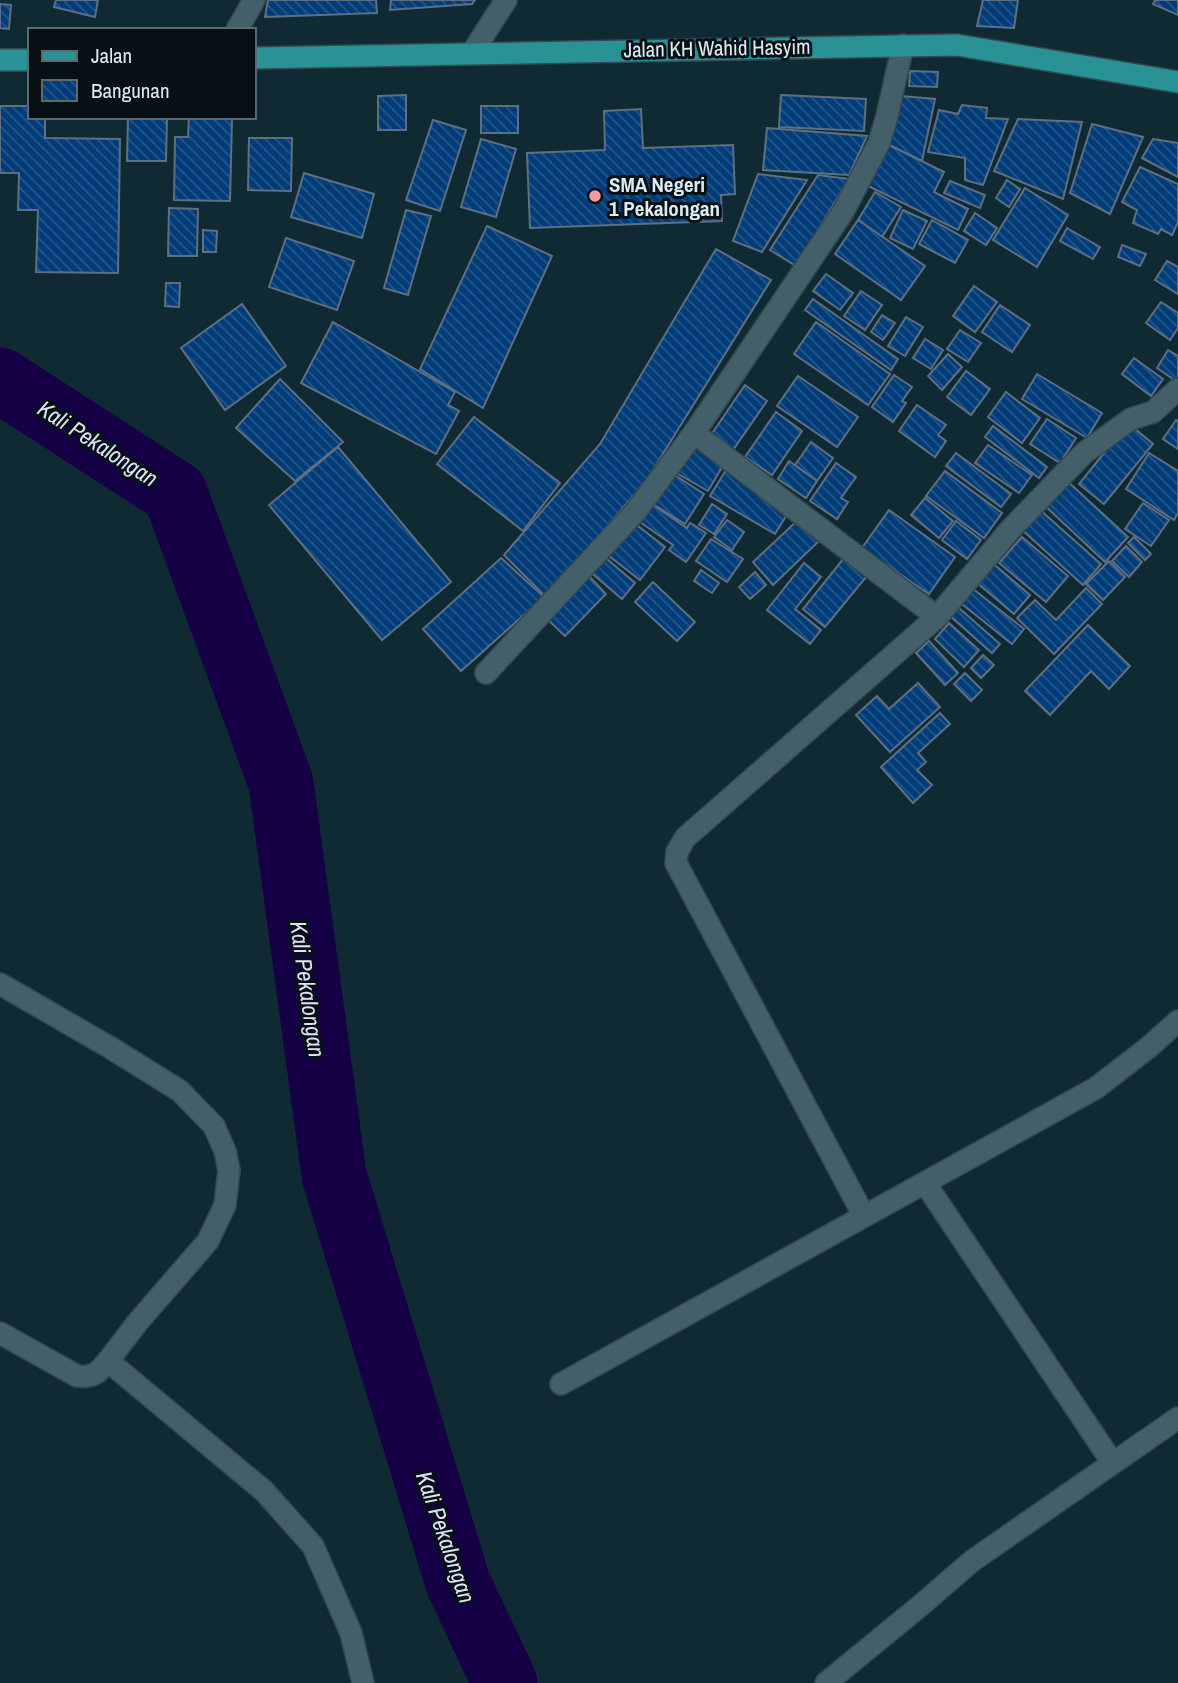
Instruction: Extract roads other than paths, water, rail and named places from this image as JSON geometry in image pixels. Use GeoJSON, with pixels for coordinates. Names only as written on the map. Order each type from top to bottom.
{"type":"FeatureCollection","features":[{"type":"Feature","properties":{"kind":"main road","name":"Jalan KH Wahid Hasyim"},"geometry":{"type":"LineString","coordinates":[[256,58],[957,45],[1178,82]]}},
{"type":"Feature","properties":{"kind":"main road"},"geometry":{"type":"LineString","coordinates":[[0,60],[28,60]]}},
{"type":"Feature","properties":{"kind":"street"},"geometry":{"type":"LineString","coordinates":[[238,28],[254,0]]}},
{"type":"Feature","properties":{"kind":"street"},"geometry":{"type":"LineString","coordinates":[[472,53],[506,0]]}},
{"type":"Feature","properties":{"kind":"street"},"geometry":{"type":"LineString","coordinates":[[486,673],[636,511],[694,433],[843,212],[879,143],[903,45]]}},
{"type":"Feature","properties":{"kind":"street"},"geometry":{"type":"LineString","coordinates":[[864,1216],[676,863],[677,852],[685,838],[937,617],[1010,530],[1084,453],[1131,419],[1153,412],[1178,389]]}},
{"type":"Feature","properties":{"kind":"street"},"geometry":{"type":"LineString","coordinates":[[694,433],[937,617]]}},
{"type":"Feature","properties":{"kind":"street"},"geometry":{"type":"LineString","coordinates":[[0,984],[180,1091],[214,1126],[225,1151],[229,1170],[225,1205],[208,1241],[96,1375],[77,1376],[0,1333]]}},
{"type":"Feature","properties":{"kind":"street"},"geometry":{"type":"LineString","coordinates":[[561,1384],[1096,1088],[1178,1021]]}},
{"type":"Feature","properties":{"kind":"street"},"geometry":{"type":"LineString","coordinates":[[925,1183],[1112,1462]]}},
{"type":"Feature","properties":{"kind":"street"},"geometry":{"type":"LineString","coordinates":[[108,1361],[264,1491],[313,1546],[351,1633],[363,1683]]}},
{"type":"Feature","properties":{"kind":"street"},"geometry":{"type":"LineString","coordinates":[[826,1683],[972,1561],[1178,1418]]}},
{"type":"Feature","properties":{"kind":"waterway","name":"Kali Pekalongan"},"geometry":{"type":"LineString","coordinates":[[0,380],[175,493],[281,783],[334,1175],[458,1583],[505,1683]]}},
{"type":"Feature","properties":{"kind":"place","name":"SMA Negeri 1 Pekalongan"},"geometry":{"type":"Point","coordinates":[595,196]}}]}
